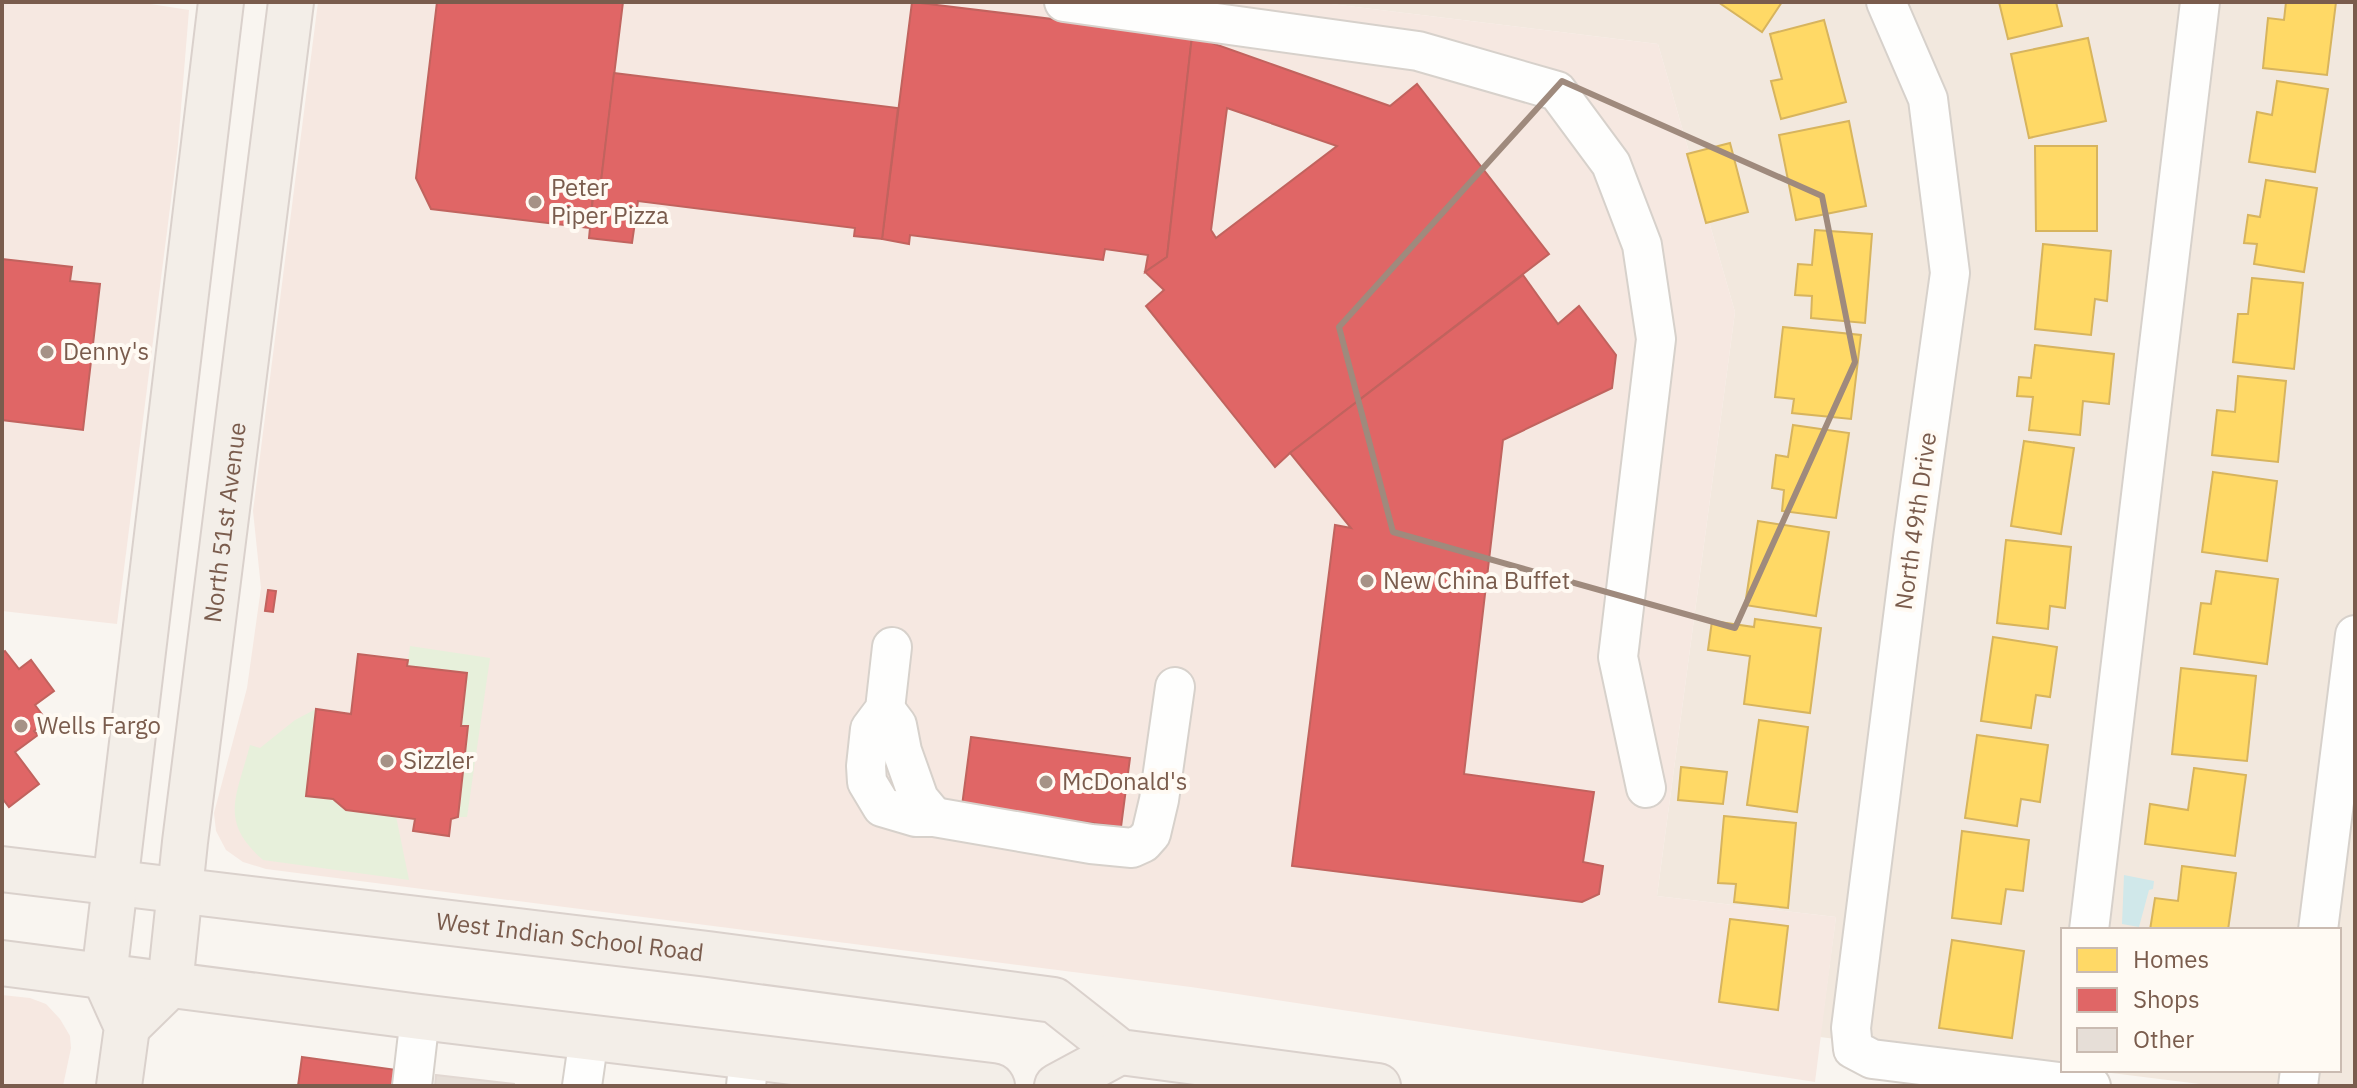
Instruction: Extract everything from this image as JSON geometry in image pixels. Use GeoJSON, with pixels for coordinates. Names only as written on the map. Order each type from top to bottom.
{"type":"FeatureCollection","features":[{"type":"Feature","properties":{"kind":"main road"},"geometry":{"type":"LineString","coordinates":[[119,1086],[127,1027],[104,976],[221,2]]}},
{"type":"Feature","properties":{"kind":"main road","name":"North 51st Avenue"},"geometry":{"type":"LineString","coordinates":[[170,985],[179,890],[291,2]]}},
{"type":"Feature","properties":{"kind":"main road","name":"West Indian School Road"},"geometry":{"type":"LineString","coordinates":[[2,869],[693,952],[1054,1000],[1120,1052]]}},
{"type":"Feature","properties":{"kind":"main road"},"geometry":{"type":"LineString","coordinates":[[2,963],[589,1037],[748,1071],[992,1086]]}},
{"type":"Feature","properties":{"kind":"main road"},"geometry":{"type":"LineString","coordinates":[[127,1027],[170,985]]}},
{"type":"Feature","properties":{"kind":"main road"},"geometry":{"type":"LineString","coordinates":[[1057,1086],[1120,1052],[1183,1073],[1378,1086]]}},
{"type":"Feature","properties":{"kind":"street"},"geometry":{"type":"LineString","coordinates":[[1064,2],[1418,51],[1557,91],[1611,164],[1642,245],[1656,339],[1618,657],[1646,788]]}},
{"type":"Feature","properties":{"kind":"street","name":"North 49th Drive"},"geometry":{"type":"LineString","coordinates":[[1886,2],[1928,99],[1950,273],[1851,1028],[1853,1049],[1872,1059],[2077,1080]]}},
{"type":"Feature","properties":{"kind":"street"},"geometry":{"type":"LineString","coordinates":[[2089,928],[2200,2]]}},
{"type":"Feature","properties":{"kind":"street"},"geometry":{"type":"LineString","coordinates":[[2318,928],[2355,635]]}},
{"type":"Feature","properties":{"kind":"street"},"geometry":{"type":"LineString","coordinates":[[892,647],[885,709],[870,729],[866,766],[867,782],[882,807],[916,817],[934,817],[1091,844],[1132,848],[1143,843],[1151,834],[1159,800],[1175,687]]}},
{"type":"Feature","properties":{"kind":"street"},"geometry":{"type":"LineString","coordinates":[[412,1086],[420,1017]]}},
{"type":"Feature","properties":{"kind":"street"},"geometry":{"type":"LineString","coordinates":[[582,1086],[589,1037]]}},
{"type":"Feature","properties":{"kind":"highlighted area"},"geometry":{"type":"Polygon","coordinates":[[[1562,81],[1822,196],[1855,362],[1735,628],[1393,532],[1339,327],[1562,81]]]}},
{"type":"Feature","properties":{"kind":"shaded area"},"geometry":{"type":"Polygon","coordinates":[[[2,2],[138,2],[189,10],[178,145],[117,624],[2,611],[2,2]]]}},
{"type":"Feature","properties":{"kind":"shaded area"},"geometry":{"type":"Polygon","coordinates":[[[318,2],[1315,2],[1658,44],[1735,312],[1657,896],[1836,917],[1815,1082],[1191,987],[266,869],[243,862],[226,850],[216,831],[214,813],[247,688],[261,588],[253,511],[318,2]]]}},
{"type":"Feature","properties":{"kind":"shaded area"},"geometry":{"type":"Polygon","coordinates":[[[1315,2],[2355,2],[2355,1086],[2216,1086],[2103,1072],[2341,1072],[2341,928],[2061,928],[2061,1067],[1820,1037],[1836,917],[1657,896],[1735,312],[1658,44],[1315,2]]]}},
{"type":"Feature","properties":{"kind":"shaded area"},"geometry":{"type":"Polygon","coordinates":[[[2,995],[30,998],[46,1004],[60,1019],[70,1036],[71,1048],[63,1086],[2,1086],[2,995]]]}},
{"type":"Feature","properties":{"kind":"green space"},"geometry":{"type":"Polygon","coordinates":[[[410,646],[490,658],[467,817],[458,817],[468,727],[461,726],[467,673],[407,666],[410,646]]]}},
{"type":"Feature","properties":{"kind":"green space"},"geometry":{"type":"Polygon","coordinates":[[[316,709],[306,795],[333,799],[346,810],[396,816],[409,880],[263,860],[240,833],[235,807],[250,745],[260,748],[295,720],[316,709]]]}},
{"type":"Feature","properties":{"kind":"water"},"geometry":{"type":"Polygon","coordinates":[[[2124,875],[2154,881],[2139,927],[2122,924],[2124,875]]]}},
{"type":"Feature","properties":{"kind":"building: Homes"},"geometry":{"type":"Polygon","coordinates":[[[1718,2],[1782,2],[1762,32],[1718,2]]]}},
{"type":"Feature","properties":{"kind":"building: Homes"},"geometry":{"type":"Polygon","coordinates":[[[1999,2],[2056,2],[2062,26],[2008,39],[1999,2]]]}},
{"type":"Feature","properties":{"kind":"building: Homes"},"geometry":{"type":"Polygon","coordinates":[[[2286,2],[2336,2],[2327,75],[2263,68],[2268,18],[2284,20],[2286,2]]]}},
{"type":"Feature","properties":{"kind":"building: Homes"},"geometry":{"type":"Polygon","coordinates":[[[1824,20],[1846,102],[1781,119],[1771,81],[1782,79],[1770,34],[1824,20]]]}},
{"type":"Feature","properties":{"kind":"building: Homes"},"geometry":{"type":"Polygon","coordinates":[[[2088,38],[2106,121],[2029,138],[2011,54],[2088,38]]]}},
{"type":"Feature","properties":{"kind":"building: Homes"},"geometry":{"type":"Polygon","coordinates":[[[2277,81],[2328,89],[2315,172],[2249,162],[2257,112],[2272,115],[2277,81]]]}},
{"type":"Feature","properties":{"kind":"building: Homes"},"geometry":{"type":"Polygon","coordinates":[[[1849,121],[1866,206],[1796,220],[1779,135],[1849,121]]]}},
{"type":"Feature","properties":{"kind":"building: Homes"},"geometry":{"type":"Polygon","coordinates":[[[1730,143],[1748,212],[1706,223],[1687,154],[1730,143]]]}},
{"type":"Feature","properties":{"kind":"building: Homes"},"geometry":{"type":"Polygon","coordinates":[[[2035,146],[2097,146],[2097,231],[2036,231],[2035,146]]]}},
{"type":"Feature","properties":{"kind":"building: Homes"},"geometry":{"type":"Polygon","coordinates":[[[2266,180],[2317,188],[2304,272],[2254,264],[2257,244],[2244,243],[2248,215],[2260,217],[2266,180]]]}},
{"type":"Feature","properties":{"kind":"building: Homes"},"geometry":{"type":"Polygon","coordinates":[[[1815,230],[1872,234],[1865,323],[1811,318],[1812,296],[1795,295],[1798,264],[1812,265],[1815,230]]]}},
{"type":"Feature","properties":{"kind":"building: Homes"},"geometry":{"type":"Polygon","coordinates":[[[2043,244],[2111,251],[2107,301],[2095,299],[2091,335],[2035,329],[2043,244]]]}},
{"type":"Feature","properties":{"kind":"building: Homes"},"geometry":{"type":"Polygon","coordinates":[[[2252,278],[2303,283],[2294,369],[2233,362],[2238,314],[2248,314],[2252,278]]]}},
{"type":"Feature","properties":{"kind":"building: Homes"},"geometry":{"type":"Polygon","coordinates":[[[1783,327],[1861,335],[1851,419],[1792,413],[1794,399],[1775,397],[1783,327]]]}},
{"type":"Feature","properties":{"kind":"building: Homes"},"geometry":{"type":"Polygon","coordinates":[[[2035,345],[2114,354],[2109,404],[2083,401],[2080,435],[2029,430],[2033,397],[2017,396],[2019,377],[2031,378],[2035,345]]]}},
{"type":"Feature","properties":{"kind":"building: Homes"},"geometry":{"type":"Polygon","coordinates":[[[2238,376],[2286,381],[2278,462],[2212,455],[2217,410],[2235,412],[2238,376]]]}},
{"type":"Feature","properties":{"kind":"building: Homes"},"geometry":{"type":"Polygon","coordinates":[[[1793,425],[1849,433],[1836,518],[1782,511],[1784,490],[1772,488],[1776,455],[1788,457],[1793,425]]]}},
{"type":"Feature","properties":{"kind":"building: Homes"},"geometry":{"type":"Polygon","coordinates":[[[2024,441],[2074,448],[2061,534],[2011,526],[2024,441]]]}},
{"type":"Feature","properties":{"kind":"building: Homes"},"geometry":{"type":"Polygon","coordinates":[[[2213,472],[2277,481],[2267,561],[2202,552],[2213,472]]]}},
{"type":"Feature","properties":{"kind":"building: Homes"},"geometry":{"type":"Polygon","coordinates":[[[1758,521],[1829,532],[1816,616],[1745,605],[1758,521]]]}},
{"type":"Feature","properties":{"kind":"building: Homes"},"geometry":{"type":"Polygon","coordinates":[[[2006,540],[2071,547],[2065,608],[2050,606],[2048,629],[1997,623],[2006,540]]]}},
{"type":"Feature","properties":{"kind":"building: Homes"},"geometry":{"type":"Polygon","coordinates":[[[2216,571],[2278,579],[2267,664],[2194,654],[2201,603],[2211,604],[2216,571]]]}},
{"type":"Feature","properties":{"kind":"building: Homes"},"geometry":{"type":"Polygon","coordinates":[[[1755,619],[1821,628],[1810,713],[1744,704],[1750,656],[1708,650],[1712,621],[1754,627],[1755,619]]]}},
{"type":"Feature","properties":{"kind":"building: Homes"},"geometry":{"type":"Polygon","coordinates":[[[1993,637],[2057,647],[2050,697],[2036,695],[2031,728],[1981,721],[1993,637]]]}},
{"type":"Feature","properties":{"kind":"building: Homes"},"geometry":{"type":"Polygon","coordinates":[[[2181,668],[2256,676],[2247,761],[2172,754],[2181,668]]]}},
{"type":"Feature","properties":{"kind":"building: Homes"},"geometry":{"type":"Polygon","coordinates":[[[1759,720],[1808,727],[1797,812],[1747,805],[1759,720]]]}},
{"type":"Feature","properties":{"kind":"building: Homes"},"geometry":{"type":"Polygon","coordinates":[[[1977,735],[2048,745],[2040,802],[2021,799],[2017,826],[1965,818],[1977,735]]]}},
{"type":"Feature","properties":{"kind":"building: Homes"},"geometry":{"type":"Polygon","coordinates":[[[1681,767],[1727,772],[1723,804],[1678,800],[1681,767]]]}},
{"type":"Feature","properties":{"kind":"building: Homes"},"geometry":{"type":"Polygon","coordinates":[[[2194,768],[2246,775],[2235,856],[2145,844],[2150,804],[2188,810],[2194,768]]]}},
{"type":"Feature","properties":{"kind":"building: Homes"},"geometry":{"type":"Polygon","coordinates":[[[1724,816],[1796,823],[1788,908],[1734,902],[1736,884],[1718,883],[1724,816]]]}},
{"type":"Feature","properties":{"kind":"building: Homes"},"geometry":{"type":"Polygon","coordinates":[[[1962,831],[2029,840],[2023,891],[2006,889],[2001,924],[1952,918],[1962,831]]]}},
{"type":"Feature","properties":{"kind":"building: Homes"},"geometry":{"type":"Polygon","coordinates":[[[2182,866],[2236,873],[2228,928],[2150,928],[2155,898],[2178,901],[2182,866]]]}},
{"type":"Feature","properties":{"kind":"building: Homes"},"geometry":{"type":"Polygon","coordinates":[[[1730,919],[1788,926],[1778,1010],[1719,1002],[1730,919]]]}},
{"type":"Feature","properties":{"kind":"building: Homes"},"geometry":{"type":"Polygon","coordinates":[[[1952,940],[2024,951],[2012,1038],[1939,1028],[1952,940]]]}},
{"type":"Feature","properties":{"kind":"building: Shops"},"geometry":{"type":"Polygon","coordinates":[[[437,2],[623,2],[599,198],[593,197],[589,228],[431,209],[416,178],[437,2]]]}},
{"type":"Feature","properties":{"kind":"building: Shops"},"geometry":{"type":"Polygon","coordinates":[[[912,2],[1192,36],[1167,257],[1145,272],[1148,255],[1105,249],[1103,260],[910,235],[909,244],[882,239],[912,2]]]}},
{"type":"Feature","properties":{"kind":"building: Shops"},"geometry":{"type":"Polygon","coordinates":[[[1192,36],[1390,106],[1417,84],[1549,254],[1275,467],[1146,306],[1164,290],[1145,272],[1167,257],[1192,36]],[[1227,108],[1211,230],[1216,238],[1337,146],[1227,108]]]}},
{"type":"Feature","properties":{"kind":"building: Shops"},"geometry":{"type":"Polygon","coordinates":[[[614,73],[898,108],[882,239],[854,236],[855,228],[638,201],[632,243],[589,238],[593,197],[599,198],[614,73]]]}},
{"type":"Feature","properties":{"kind":"building: Shops","name":"Denny's"},"geometry":{"type":"Polygon","coordinates":[[[2,259],[72,267],[70,281],[100,284],[83,430],[2,420],[2,259]]]}},
{"type":"Feature","properties":{"kind":"building: Shops"},"geometry":{"type":"Polygon","coordinates":[[[1523,275],[1558,324],[1579,306],[1616,355],[1612,388],[1503,440],[1464,774],[1594,792],[1583,862],[1603,866],[1599,894],[1582,902],[1292,866],[1335,525],[1351,528],[1290,453],[1523,275]]]}},
{"type":"Feature","properties":{"kind":"building: Shops"},"geometry":{"type":"Polygon","coordinates":[[[268,590],[276,591],[273,612],[265,611],[268,590]]]}},
{"type":"Feature","properties":{"kind":"building: Shops","name":"Wells Fargo"},"geometry":{"type":"Polygon","coordinates":[[[5,651],[19,669],[31,660],[54,691],[35,705],[47,721],[34,731],[38,735],[15,752],[39,784],[9,807],[2,798],[2,653],[5,651]]]}},
{"type":"Feature","properties":{"kind":"building: Shops","name":"Sizzler"},"geometry":{"type":"Polygon","coordinates":[[[358,654],[408,660],[407,666],[467,673],[461,726],[468,726],[458,817],[451,819],[449,836],[413,831],[415,819],[346,810],[333,799],[306,796],[316,709],[351,714],[358,654]]]}},
{"type":"Feature","properties":{"kind":"building: Shops","name":"McDonald's"},"geometry":{"type":"Polygon","coordinates":[[[971,737],[1130,758],[1121,827],[962,806],[971,737]]]}},
{"type":"Feature","properties":{"kind":"building: Shops"},"geometry":{"type":"Polygon","coordinates":[[[302,1057],[397,1070],[395,1086],[298,1086],[302,1057]]]}},
{"type":"Feature","properties":{"kind":"building: Other"},"geometry":{"type":"Polygon","coordinates":[[[436,1075],[514,1084],[514,1086],[435,1086],[436,1075]]]}},
{"type":"Feature","properties":{"kind":"place","name":"Peter Piper Pizza"},"geometry":{"type":"Point","coordinates":[535,202]}},
{"type":"Feature","properties":{"kind":"place","name":"Denny's"},"geometry":{"type":"Point","coordinates":[47,352]}},
{"type":"Feature","properties":{"kind":"place","name":"New China Buffet"},"geometry":{"type":"Point","coordinates":[1367,581]}},
{"type":"Feature","properties":{"kind":"place","name":"Wells Fargo"},"geometry":{"type":"Point","coordinates":[21,726]}},
{"type":"Feature","properties":{"kind":"place","name":"Sizzler"},"geometry":{"type":"Point","coordinates":[387,761]}},
{"type":"Feature","properties":{"kind":"place","name":"McDonald's"},"geometry":{"type":"Point","coordinates":[1046,782]}}]}
